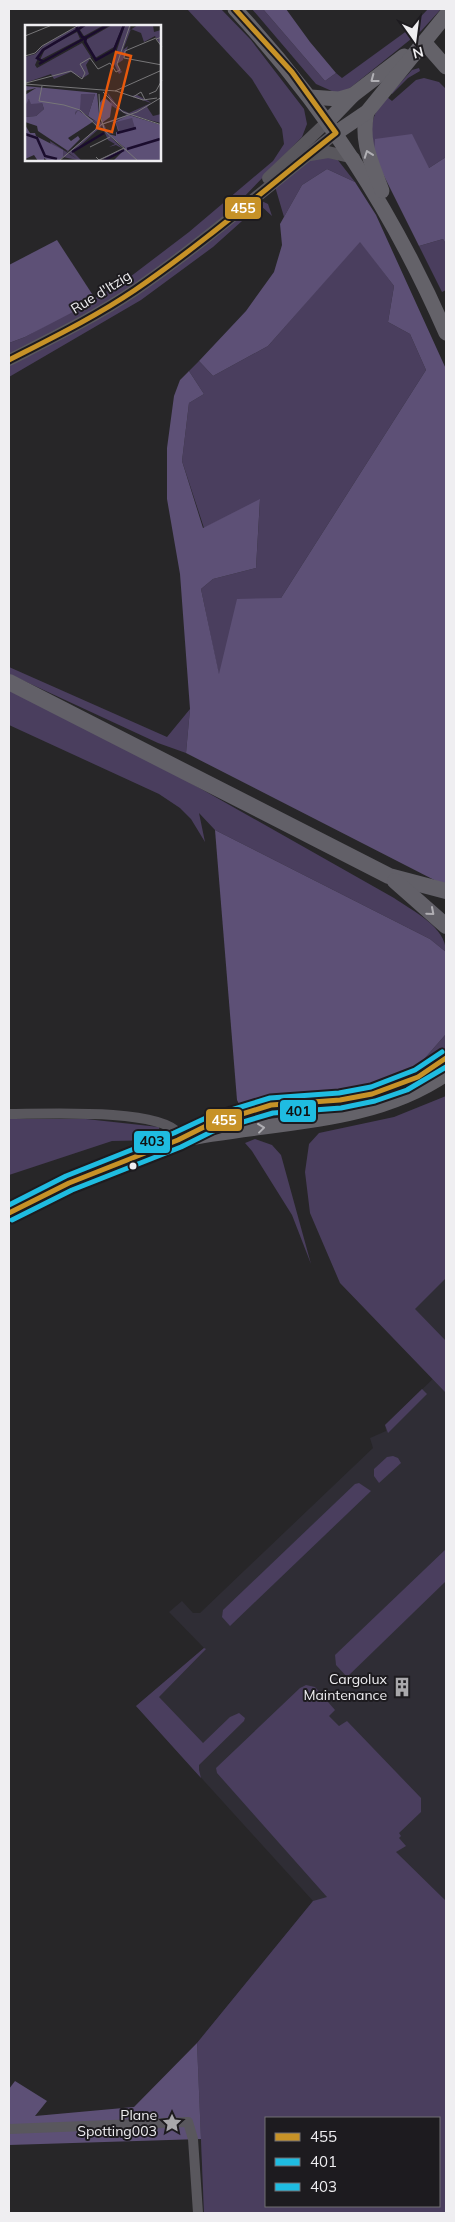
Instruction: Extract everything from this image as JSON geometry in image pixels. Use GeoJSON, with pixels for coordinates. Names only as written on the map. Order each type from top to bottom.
{"type":"FeatureCollection","features":[{"type":"Feature","properties":{"kind":"main road"},"geometry":{"type":"LineString","coordinates":[[236,9],[292,72],[332,127],[354,158],[398,232]]}},
{"type":"Feature","properties":{"kind":"main road"},"geometry":{"type":"LineString","coordinates":[[446,15],[367,112],[364,125],[365,146],[398,232],[446,333]]}},
{"type":"Feature","properties":{"kind":"main road"},"geometry":{"type":"LineString","coordinates":[[332,127],[353,95],[424,42]]}},
{"type":"Feature","properties":{"kind":"main road"},"geometry":{"type":"LineString","coordinates":[[424,42],[446,67]]}},
{"type":"Feature","properties":{"kind":"main road"},"geometry":{"type":"LineString","coordinates":[[310,97],[339,99],[353,95]]}},
{"type":"Feature","properties":{"kind":"main road"},"geometry":{"type":"LineString","coordinates":[[332,127],[367,112]]}},
{"type":"Feature","properties":{"kind":"main road"},"geometry":{"type":"LineString","coordinates":[[9,682],[389,876],[446,892]]}},
{"type":"Feature","properties":{"kind":"main road"},"geometry":{"type":"LineString","coordinates":[[389,876],[446,926]]}},
{"type":"Feature","properties":{"kind":"main road"},"geometry":{"type":"LineString","coordinates":[[296,1123],[297,1117],[307,1110],[356,1104],[372,1100],[424,1075],[446,1058]]}},
{"type":"Feature","properties":{"kind":"main road"},"geometry":{"type":"LineString","coordinates":[[9,1213],[69,1183],[178,1140],[296,1123],[392,1102],[430,1085],[446,1074]]}},
{"type":"Feature","properties":{"kind":"main road"},"geometry":{"type":"LineString","coordinates":[[178,1140],[191,1130],[251,1110],[288,1103],[356,1098],[405,1084]]}},
{"type":"Feature","properties":{"kind":"street","name":"Rue d'Itzig"},"geometry":{"type":"LineString","coordinates":[[9,360],[78,324],[121,298],[203,240],[304,158],[332,127]]}},
{"type":"Feature","properties":{"kind":"street","name":"Rue d'Itzig"},"geometry":{"type":"LineString","coordinates":[[203,240],[332,127]]}},
{"type":"Feature","properties":{"kind":"street"},"geometry":{"type":"LineString","coordinates":[[304,158],[316,153],[328,152],[354,158]]}},
{"type":"Feature","properties":{"kind":"street"},"geometry":{"type":"LineString","coordinates":[[9,1114],[119,1115],[172,1126],[178,1133],[178,1140]]}},
{"type":"Feature","properties":{"kind":"street"},"geometry":{"type":"LineString","coordinates":[[9,2129],[188,2122],[194,2139],[198,2213]]}},
{"type":"Feature","properties":{"kind":"shaded area"},"geometry":{"type":"Polygon","coordinates":[[[187,9],[221,9],[251,40],[304,109],[307,124],[302,137],[207,235],[255,198],[268,204],[272,216],[260,205],[213,247],[141,300],[9,377],[9,343],[25,337],[122,283],[189,232],[273,161],[284,144],[282,129],[252,79],[187,9]]]}},
{"type":"Feature","properties":{"kind":"shaded area"},"geometry":{"type":"Polygon","coordinates":[[[252,9],[263,9],[325,81],[336,73],[342,78],[408,30],[428,9],[441,9],[421,31],[345,92],[334,92],[316,84],[252,9]]]}},
{"type":"Feature","properties":{"kind":"shaded area"},"geometry":{"type":"Polygon","coordinates":[[[263,9],[286,9],[336,73],[325,81],[263,9]]]}},
{"type":"Feature","properties":{"kind":"shaded area"},"geometry":{"type":"Polygon","coordinates":[[[419,68],[420,71],[408,78],[391,93],[412,70],[419,68]]]}},
{"type":"Feature","properties":{"kind":"shaded area"},"geometry":{"type":"Polygon","coordinates":[[[424,78],[439,82],[446,89],[446,157],[429,168],[374,156],[372,124],[381,104],[387,97],[392,101],[416,80],[424,78]]]}},
{"type":"Feature","properties":{"kind":"shaded area"},"geometry":{"type":"Polygon","coordinates":[[[412,134],[429,168],[446,157],[446,244],[443,239],[419,246],[374,156],[375,139],[412,134]]]}},
{"type":"Feature","properties":{"kind":"shaded area"},"geometry":{"type":"Polygon","coordinates":[[[317,156],[337,159],[355,182],[327,169],[302,185],[284,217],[274,183],[317,156]]]}},
{"type":"Feature","properties":{"kind":"shaded area"},"geometry":{"type":"Polygon","coordinates":[[[327,169],[355,182],[376,215],[446,369],[446,886],[186,753],[190,709],[180,574],[167,499],[167,448],[174,396],[180,380],[189,371],[204,394],[189,403],[182,461],[203,528],[260,499],[256,568],[213,579],[201,589],[219,674],[237,599],[281,598],[426,370],[410,334],[388,322],[394,286],[360,242],[268,346],[213,376],[199,361],[246,311],[274,272],[282,245],[280,224],[302,185],[327,169]]]}},
{"type":"Feature","properties":{"kind":"shaded area"},"geometry":{"type":"Polygon","coordinates":[[[443,239],[446,244],[446,290],[442,292],[419,246],[443,239]]]}},
{"type":"Feature","properties":{"kind":"shaded area"},"geometry":{"type":"Polygon","coordinates":[[[57,240],[96,300],[25,337],[9,343],[9,265],[57,240]]]}},
{"type":"Feature","properties":{"kind":"shaded area"},"geometry":{"type":"Polygon","coordinates":[[[360,241],[394,286],[388,322],[410,334],[426,370],[281,598],[219,676],[201,589],[213,579],[256,568],[260,500],[204,528],[182,461],[189,403],[204,394],[189,371],[199,361],[213,376],[268,346],[360,241]]]}},
{"type":"Feature","properties":{"kind":"shaded area"},"geometry":{"type":"Polygon","coordinates":[[[9,667],[167,737],[190,709],[186,753],[158,743],[9,674],[9,667]]]}},
{"type":"Feature","properties":{"kind":"shaded area"},"geometry":{"type":"Polygon","coordinates":[[[9,690],[136,752],[394,898],[435,927],[445,943],[446,952],[430,939],[215,830],[199,813],[205,842],[191,819],[180,808],[159,794],[9,725],[9,690]]]}},
{"type":"Feature","properties":{"kind":"shaded area"},"geometry":{"type":"Polygon","coordinates":[[[215,830],[430,939],[446,952],[446,1034],[418,1066],[387,1083],[241,1108],[237,1100],[215,830]]]}},
{"type":"Feature","properties":{"kind":"shaded area"},"geometry":{"type":"Polygon","coordinates":[[[446,1034],[446,1048],[422,1070],[387,1083],[418,1066],[446,1034]]]}},
{"type":"Feature","properties":{"kind":"shaded area"},"geometry":{"type":"Polygon","coordinates":[[[446,1096],[446,1278],[415,1309],[446,1341],[446,1393],[340,1283],[310,1213],[305,1172],[309,1144],[319,1133],[394,1117],[446,1096]]]}},
{"type":"Feature","properties":{"kind":"shaded area"},"geometry":{"type":"Polygon","coordinates":[[[446,1110],[446,2213],[204,2213],[197,2043],[313,1901],[136,1706],[204,1648],[169,1612],[182,1601],[193,1613],[200,1613],[373,1448],[370,1438],[386,1431],[385,1425],[438,1374],[367,1301],[446,1110]]]}},
{"type":"Feature","properties":{"kind":"shaded area"},"geometry":{"type":"Polygon","coordinates":[[[9,1119],[86,1119],[159,1127],[160,1140],[112,1141],[9,1175],[9,1119]]]}},
{"type":"Feature","properties":{"kind":"shaded area"},"geometry":{"type":"Polygon","coordinates":[[[255,1139],[272,1145],[281,1155],[311,1264],[292,1215],[245,1143],[255,1139]]]}},
{"type":"Feature","properties":{"kind":"shaded area"},"geometry":{"type":"Polygon","coordinates":[[[422,1389],[427,1394],[388,1433],[385,1425],[422,1389]]]}},
{"type":"Feature","properties":{"kind":"shaded area"},"geometry":{"type":"Polygon","coordinates":[[[393,1456],[398,1458],[401,1463],[379,1483],[374,1476],[374,1469],[387,1457],[393,1456]]]}},
{"type":"Feature","properties":{"kind":"shaded area"},"geometry":{"type":"Polygon","coordinates":[[[359,1483],[371,1491],[230,1626],[222,1617],[223,1610],[355,1484],[359,1483]]]}},
{"type":"Feature","properties":{"kind":"shaded area"},"geometry":{"type":"Polygon","coordinates":[[[446,1549],[446,1581],[347,1677],[336,1665],[335,1655],[446,1549]]]}},
{"type":"Feature","properties":{"kind":"shaded area"},"geometry":{"type":"Polygon","coordinates":[[[204,1648],[206,1649],[159,1697],[203,1743],[230,1717],[239,1713],[245,1718],[199,1765],[201,1778],[136,1706],[204,1648]]]}},
{"type":"Feature","properties":{"kind":"shaded area"},"geometry":{"type":"Polygon","coordinates":[[[306,1685],[315,1687],[335,1710],[329,1716],[339,1726],[347,1721],[421,1798],[421,1812],[399,1833],[401,1836],[399,1838],[406,1846],[396,1852],[446,1901],[446,2213],[204,2213],[197,2043],[313,1901],[327,1897],[217,1773],[216,1768],[300,1688],[306,1685]]]}},
{"type":"Feature","properties":{"kind":"shaded area"},"geometry":{"type":"Polygon","coordinates":[[[197,2043],[201,2139],[9,2145],[9,2089],[15,2081],[47,2101],[35,2116],[134,2107],[197,2043]]]}},
{"type":"Feature","properties":{"kind":"transit line","name":"455"},"geometry":{"type":"LineString","coordinates":[[9,360],[89,318],[120,300],[161,272],[336,133],[292,72],[235,9]]}},
{"type":"Feature","properties":{"kind":"transit line","name":"403"},"geometry":{"type":"LineString","coordinates":[[9,1205],[66,1176],[174,1133],[208,1117],[270,1098],[339,1093],[371,1087],[415,1070],[442,1052]]}},
{"type":"Feature","properties":{"kind":"transit line","name":"455"},"geometry":{"type":"LineString","coordinates":[[9,1213],[69,1183],[178,1140],[210,1124],[271,1105],[340,1100],[372,1094],[418,1077],[446,1058]]}},
{"type":"Feature","properties":{"kind":"transit line","name":"401"},"geometry":{"type":"LineString","coordinates":[[12,1220],[72,1190],[181,1147],[213,1131],[273,1113],[341,1108],[375,1101],[407,1090],[446,1067]]}},
{"type":"Feature","properties":{"kind":"place","name":"Cargolux Maintenance"},"geometry":{"type":"Point","coordinates":[402,1687]}},
{"type":"Feature","properties":{"kind":"place","name":"Plane Spotting003"},"geometry":{"type":"Point","coordinates":[172,2123]}}]}
